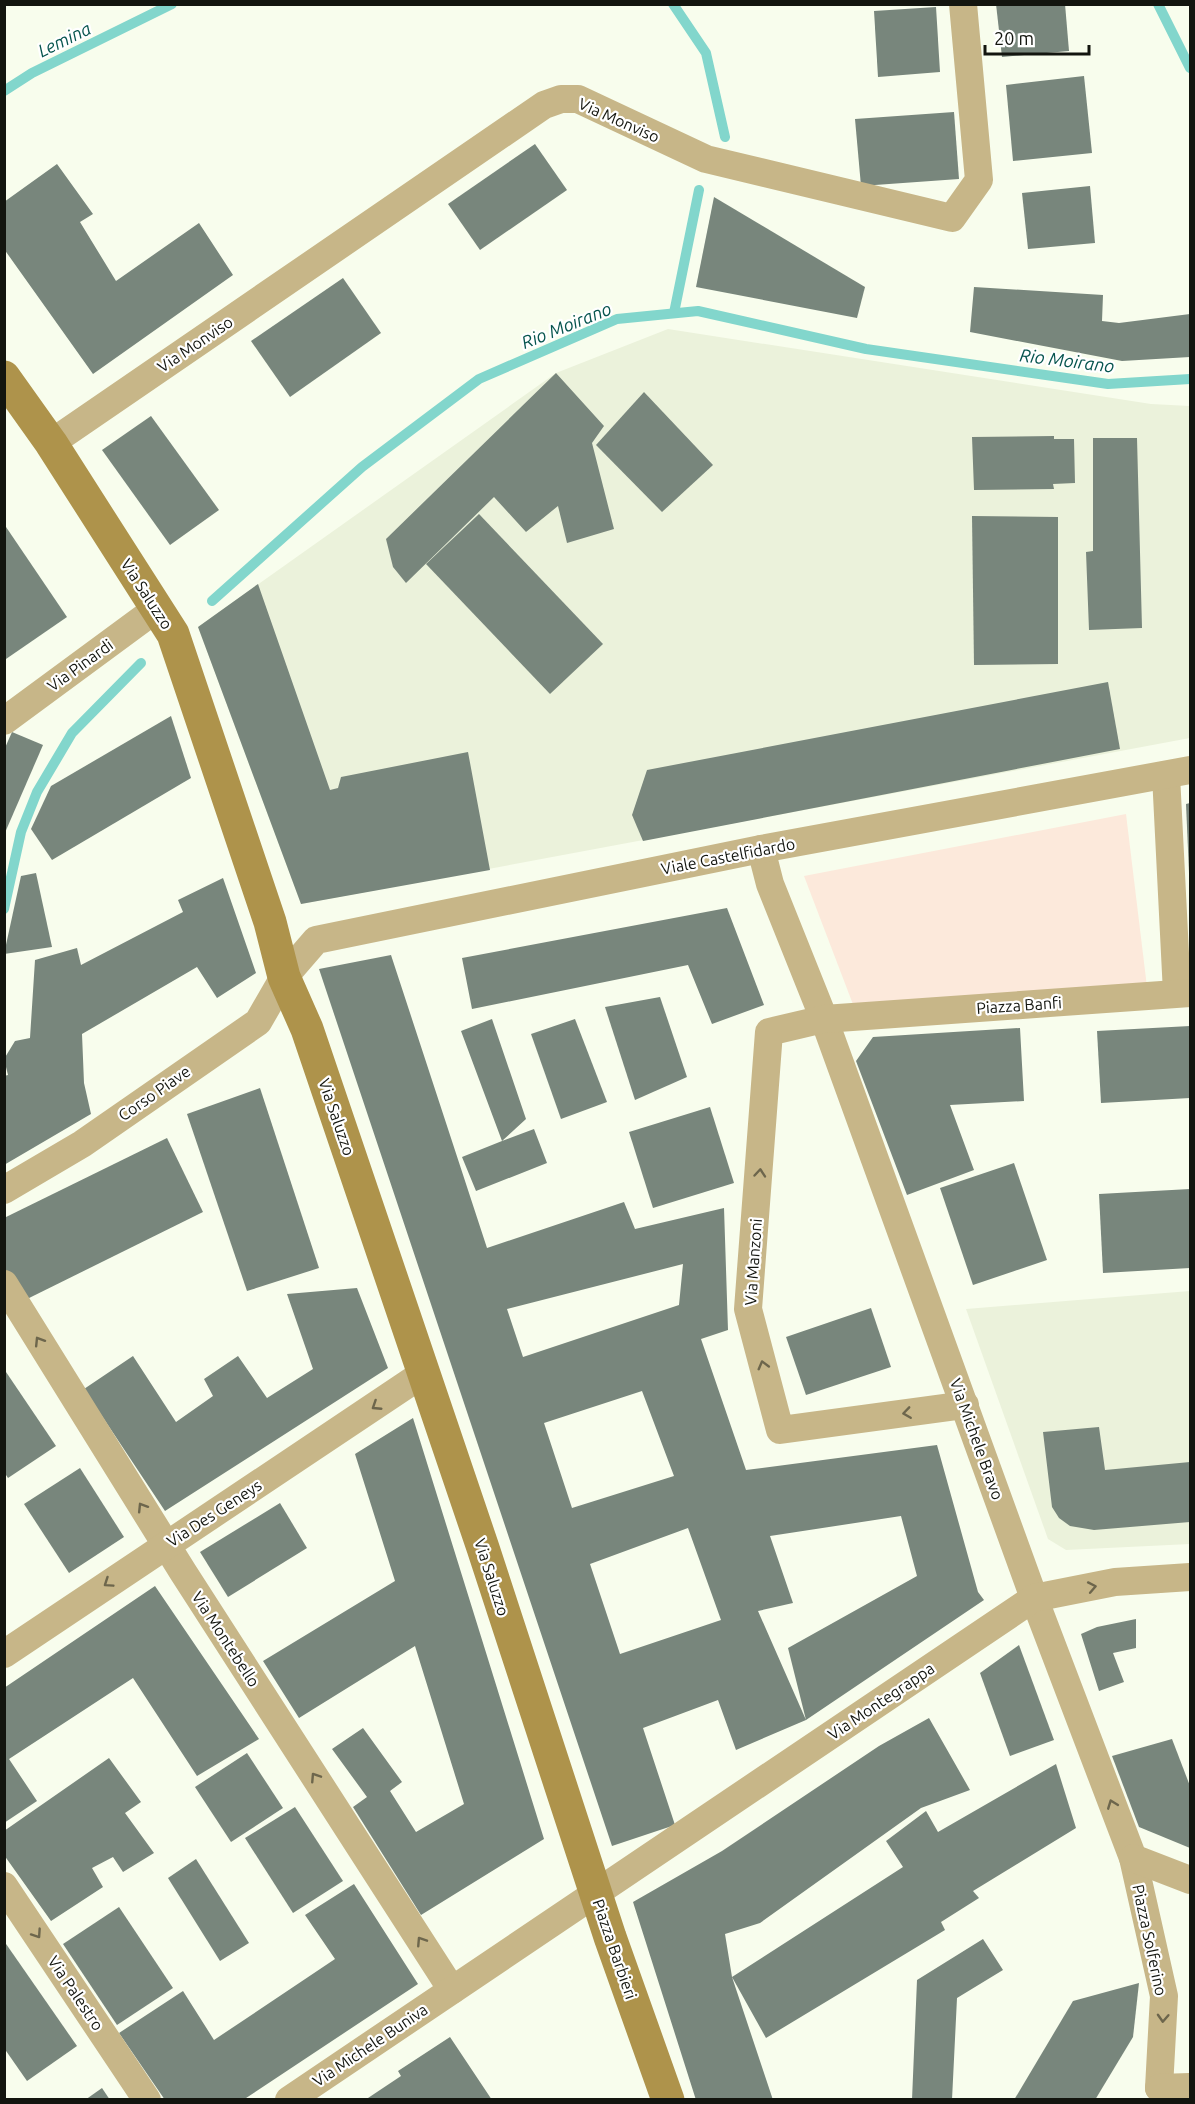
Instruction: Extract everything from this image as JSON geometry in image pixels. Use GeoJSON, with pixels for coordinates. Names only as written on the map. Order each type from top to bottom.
{"type":"FeatureCollection","features":[{"type":"Feature","properties":{"kind":"main road","name":"Via Saluzzo"},"geometry":{"type":"LineString","coordinates":[[4,377],[51,443],[172,634],[270,922],[284,977],[307,1029],[597,1892]]}},
{"type":"Feature","properties":{"kind":"main road","name":"Piazza Barbieri"},"geometry":{"type":"LineString","coordinates":[[597,1892],[610,1937],[668,2100]]}},
{"type":"Feature","properties":{"kind":"street","name":"Via Monviso"},"geometry":{"type":"LineString","coordinates":[[51,443],[544,105],[561,99],[578,99],[706,159],[951,218],[979,180],[963,4]]}},
{"type":"Feature","properties":{"kind":"street","name":"Via Pinardi"},"geometry":{"type":"LineString","coordinates":[[4,721],[156,609]]}},
{"type":"Feature","properties":{"kind":"street","name":"Viale Castelfidardo"},"geometry":{"type":"LineString","coordinates":[[284,977],[316,940],[761,849],[1178,772]]}},
{"type":"Feature","properties":{"kind":"street","name":"Piazza Banfi"},"geometry":{"type":"LineString","coordinates":[[824,1019],[1184,993],[1178,772]]}},
{"type":"Feature","properties":{"kind":"street"},"geometry":{"type":"LineString","coordinates":[[761,849],[770,884],[824,1019]]}},
{"type":"Feature","properties":{"kind":"street","name":"Corso Piave"},"geometry":{"type":"LineString","coordinates":[[4,1190],[82,1144],[258,1022],[284,977]]}},
{"type":"Feature","properties":{"kind":"street","name":"Via Michele Bravo"},"geometry":{"type":"LineString","coordinates":[[824,1019],[1034,1598],[1133,1858]]}},
{"type":"Feature","properties":{"kind":"street","name":"Via Manzoni"},"geometry":{"type":"LineString","coordinates":[[824,1019],[769,1032],[748,1309],[780,1430],[965,1405]]}},
{"type":"Feature","properties":{"kind":"street","name":"Via Montebello"},"geometry":{"type":"LineString","coordinates":[[4,1284],[166,1545],[452,1990]]}},
{"type":"Feature","properties":{"kind":"street","name":"Via Des Geneys"},"geometry":{"type":"LineString","coordinates":[[4,1654],[424,1373]]}},
{"type":"Feature","properties":{"kind":"street","name":"Via Montegrappa"},"geometry":{"type":"LineString","coordinates":[[597,1892],[1034,1598],[1115,1582],[1191,1577]]}},
{"type":"Feature","properties":{"kind":"street","name":"Piazza Solferino"},"geometry":{"type":"LineString","coordinates":[[1133,1858],[1191,1880]]}},
{"type":"Feature","properties":{"kind":"street","name":"Piazza Solferino"},"geometry":{"type":"LineString","coordinates":[[1133,1858],[1164,1996],[1153,2094],[1191,2087]]}},
{"type":"Feature","properties":{"kind":"street","name":"Via Palestro"},"geometry":{"type":"LineString","coordinates":[[4,1886],[147,2100]]}},
{"type":"Feature","properties":{"kind":"street","name":"Piazza Barbieri"},"geometry":{"type":"LineString","coordinates":[[452,1990],[597,1892]]}},
{"type":"Feature","properties":{"kind":"street","name":"Via Michele Buniva"},"geometry":{"type":"LineString","coordinates":[[289,2100],[452,1990]]}},
{"type":"Feature","properties":{"kind":"shaded area"},"geometry":{"type":"Polygon","coordinates":[[[668,329],[1151,404],[1190,406],[1190,738],[301,904],[198,627],[556,373],[668,329]]]}},
{"type":"Feature","properties":{"kind":"shaded area"},"geometry":{"type":"Polygon","coordinates":[[[1126,814],[1147,987],[854,1007],[804,876],[1126,814]]]}},
{"type":"Feature","properties":{"kind":"shaded area"},"geometry":{"type":"Polygon","coordinates":[[[1190,1291],[1190,1544],[1066,1550],[1048,1539],[966,1309],[1190,1291]]]}},
{"type":"Feature","properties":{"kind":"building"},"geometry":{"type":"Polygon","coordinates":[[[996,4],[1065,4],[1069,51],[1002,57],[996,4]]]}},
{"type":"Feature","properties":{"kind":"building"},"geometry":{"type":"Polygon","coordinates":[[[936,7],[940,72],[878,77],[874,11],[936,7]]]}},
{"type":"Feature","properties":{"kind":"building"},"geometry":{"type":"Polygon","coordinates":[[[1084,76],[1092,153],[1013,161],[1006,85],[1084,76]]]}},
{"type":"Feature","properties":{"kind":"building"},"geometry":{"type":"Polygon","coordinates":[[[954,112],[959,179],[861,186],[855,119],[954,112]]]}},
{"type":"Feature","properties":{"kind":"building"},"geometry":{"type":"Polygon","coordinates":[[[535,144],[567,190],[480,250],[448,204],[535,144]]]}},
{"type":"Feature","properties":{"kind":"building"},"geometry":{"type":"Polygon","coordinates":[[[57,164],[93,214],[80,222],[116,281],[199,223],[233,275],[93,374],[4,249],[4,202],[57,164]]]}},
{"type":"Feature","properties":{"kind":"building"},"geometry":{"type":"Polygon","coordinates":[[[1090,186],[1095,243],[1028,249],[1022,193],[1090,186]]]}},
{"type":"Feature","properties":{"kind":"building"},"geometry":{"type":"Polygon","coordinates":[[[714,197],[865,287],[857,318],[696,287],[714,197]]]}},
{"type":"Feature","properties":{"kind":"building"},"geometry":{"type":"Polygon","coordinates":[[[343,278],[381,333],[290,397],[251,341],[343,278]]]}},
{"type":"Feature","properties":{"kind":"building"},"geometry":{"type":"Polygon","coordinates":[[[974,287],[1103,295],[1102,321],[1119,323],[1190,314],[1190,357],[1122,361],[970,332],[974,287]]]}},
{"type":"Feature","properties":{"kind":"building"},"geometry":{"type":"Polygon","coordinates":[[[556,373],[604,426],[592,443],[614,529],[567,543],[558,506],[526,532],[494,497],[406,583],[393,567],[386,539],[556,373]]]}},
{"type":"Feature","properties":{"kind":"building"},"geometry":{"type":"Polygon","coordinates":[[[644,392],[713,465],[662,512],[596,445],[644,392]]]}},
{"type":"Feature","properties":{"kind":"building"},"geometry":{"type":"Polygon","coordinates":[[[151,416],[219,510],[170,545],[102,450],[151,416]]]}},
{"type":"Feature","properties":{"kind":"building"},"geometry":{"type":"Polygon","coordinates":[[[1054,436],[1054,439],[1074,439],[1075,483],[1053,484],[1054,489],[974,490],[972,437],[1054,436]]]}},
{"type":"Feature","properties":{"kind":"building"},"geometry":{"type":"Polygon","coordinates":[[[1093,438],[1137,438],[1142,628],[1089,630],[1086,552],[1093,551],[1093,438]]]}},
{"type":"Feature","properties":{"kind":"building"},"geometry":{"type":"Polygon","coordinates":[[[479,514],[603,644],[550,694],[426,564],[479,514]]]}},
{"type":"Feature","properties":{"kind":"building"},"geometry":{"type":"Polygon","coordinates":[[[972,516],[1058,517],[1058,664],[974,665],[972,516]]]}},
{"type":"Feature","properties":{"kind":"building"},"geometry":{"type":"Polygon","coordinates":[[[4,524],[67,617],[6,659],[4,657],[4,524]]]}},
{"type":"Feature","properties":{"kind":"building"},"geometry":{"type":"Polygon","coordinates":[[[258,584],[330,790],[338,788],[341,777],[468,752],[490,870],[301,904],[198,627],[258,584]]]}},
{"type":"Feature","properties":{"kind":"building"},"geometry":{"type":"Polygon","coordinates":[[[1108,682],[1120,749],[643,841],[632,815],[647,770],[1108,682]]]}},
{"type":"Feature","properties":{"kind":"building"},"geometry":{"type":"Polygon","coordinates":[[[171,716],[191,778],[52,860],[31,829],[51,786],[171,716]]]}},
{"type":"Feature","properties":{"kind":"building"},"geometry":{"type":"Polygon","coordinates":[[[12,732],[43,745],[4,835],[4,750],[12,732]]]}},
{"type":"Feature","properties":{"kind":"building"},"geometry":{"type":"Polygon","coordinates":[[[1190,803],[1190,873],[1189,873],[1186,804],[1190,803]]]}},
{"type":"Feature","properties":{"kind":"building"},"geometry":{"type":"Polygon","coordinates":[[[36,873],[52,947],[4,954],[21,876],[36,873]]]}},
{"type":"Feature","properties":{"kind":"building"},"geometry":{"type":"Polygon","coordinates":[[[223,878],[256,973],[217,998],[197,967],[82,1034],[84,1083],[91,1114],[4,1165],[4,1076],[8,1075],[4,1059],[15,1041],[30,1038],[35,960],[77,948],[81,965],[183,912],[178,900],[223,878]]]}},
{"type":"Feature","properties":{"kind":"building"},"geometry":{"type":"Polygon","coordinates":[[[727,908],[764,1005],[712,1024],[688,965],[472,1009],[462,958],[727,908]]]}},
{"type":"Feature","properties":{"kind":"building"},"geometry":{"type":"Polygon","coordinates":[[[391,955],[487,1248],[624,1202],[635,1229],[724,1208],[728,1330],[701,1339],[746,1470],[937,1445],[978,1592],[984,1600],[806,1720],[736,1750],[718,1700],[643,1728],[675,1825],[612,1846],[319,969],[391,955]],[[683,1264],[507,1309],[523,1357],[679,1305],[683,1264]],[[642,1391],[544,1423],[572,1508],[674,1476],[642,1391]],[[901,1516],[770,1536],[793,1603],[758,1611],[806,1720],[788,1648],[917,1576],[901,1516]],[[688,1528],[590,1564],[620,1654],[721,1620],[688,1528]]]}},
{"type":"Feature","properties":{"kind":"building"},"geometry":{"type":"Polygon","coordinates":[[[660,997],[687,1077],[635,1100],[605,1007],[660,997]]]}},
{"type":"Feature","properties":{"kind":"building"},"geometry":{"type":"Polygon","coordinates":[[[492,1019],[526,1119],[502,1141],[461,1031],[492,1019]]]}},
{"type":"Feature","properties":{"kind":"building"},"geometry":{"type":"Polygon","coordinates":[[[575,1019],[607,1102],[561,1119],[531,1034],[575,1019]]]}},
{"type":"Feature","properties":{"kind":"building"},"geometry":{"type":"Polygon","coordinates":[[[1190,1026],[1190,1098],[1101,1103],[1097,1031],[1190,1026]]]}},
{"type":"Feature","properties":{"kind":"building"},"geometry":{"type":"Polygon","coordinates":[[[1020,1028],[1024,1101],[950,1105],[974,1170],[907,1195],[856,1061],[873,1037],[1020,1028]]]}},
{"type":"Feature","properties":{"kind":"building"},"geometry":{"type":"Polygon","coordinates":[[[260,1088],[319,1268],[247,1291],[187,1114],[260,1088]]]}},
{"type":"Feature","properties":{"kind":"building"},"geometry":{"type":"Polygon","coordinates":[[[710,1107],[734,1183],[653,1208],[629,1132],[710,1107]]]}},
{"type":"Feature","properties":{"kind":"building"},"geometry":{"type":"Polygon","coordinates":[[[534,1129],[547,1163],[476,1191],[462,1157],[534,1129]]]}},
{"type":"Feature","properties":{"kind":"building"},"geometry":{"type":"Polygon","coordinates":[[[167,1138],[203,1212],[19,1303],[4,1273],[4,1218],[167,1138]]]}},
{"type":"Feature","properties":{"kind":"building"},"geometry":{"type":"Polygon","coordinates":[[[1014,1163],[1047,1260],[973,1285],[940,1188],[1014,1163]]]}},
{"type":"Feature","properties":{"kind":"building"},"geometry":{"type":"Polygon","coordinates":[[[1190,1189],[1190,1268],[1103,1273],[1099,1194],[1190,1189]]]}},
{"type":"Feature","properties":{"kind":"building"},"geometry":{"type":"Polygon","coordinates":[[[357,1288],[388,1368],[165,1511],[84,1389],[133,1356],[176,1422],[213,1396],[204,1379],[238,1356],[267,1398],[313,1369],[287,1294],[357,1288]]]}},
{"type":"Feature","properties":{"kind":"building"},"geometry":{"type":"Polygon","coordinates":[[[871,1308],[891,1367],[806,1395],[786,1337],[871,1308]]]}},
{"type":"Feature","properties":{"kind":"building"},"geometry":{"type":"Polygon","coordinates":[[[4,1369],[56,1446],[8,1478],[4,1472],[4,1369]]]}},
{"type":"Feature","properties":{"kind":"building"},"geometry":{"type":"Polygon","coordinates":[[[413,1418],[544,1839],[421,1915],[353,1807],[367,1797],[332,1749],[363,1728],[402,1782],[390,1791],[416,1832],[464,1804],[415,1646],[299,1718],[263,1661],[395,1581],[355,1454],[413,1418]]]}},
{"type":"Feature","properties":{"kind":"building"},"geometry":{"type":"Polygon","coordinates":[[[1099,1427],[1105,1470],[1190,1462],[1190,1522],[1094,1530],[1070,1526],[1059,1518],[1052,1507],[1043,1432],[1099,1427]]]}},
{"type":"Feature","properties":{"kind":"building"},"geometry":{"type":"Polygon","coordinates":[[[80,1468],[124,1537],[69,1573],[24,1504],[80,1468]]]}},
{"type":"Feature","properties":{"kind":"building"},"geometry":{"type":"Polygon","coordinates":[[[280,1503],[307,1548],[228,1597],[200,1552],[280,1503]]]}},
{"type":"Feature","properties":{"kind":"building"},"geometry":{"type":"Polygon","coordinates":[[[155,1586],[259,1739],[197,1776],[133,1678],[9,1759],[37,1801],[4,1823],[4,1688],[155,1586]]]}},
{"type":"Feature","properties":{"kind":"building"},"geometry":{"type":"Polygon","coordinates":[[[1136,1619],[1136,1648],[1113,1653],[1124,1682],[1099,1691],[1081,1634],[1097,1627],[1136,1619]]]}},
{"type":"Feature","properties":{"kind":"building"},"geometry":{"type":"Polygon","coordinates":[[[1019,1645],[1054,1740],[1010,1756],[980,1673],[1019,1645]]]}},
{"type":"Feature","properties":{"kind":"building"},"geometry":{"type":"Polygon","coordinates":[[[929,1718],[970,1790],[921,1808],[760,1923],[725,1934],[732,1977],[773,2100],[696,2100],[633,1902],[722,1851],[879,1746],[929,1718]]]}},
{"type":"Feature","properties":{"kind":"building"},"geometry":{"type":"Polygon","coordinates":[[[1172,1739],[1190,1786],[1190,1848],[1139,1827],[1112,1756],[1172,1739]]]}},
{"type":"Feature","properties":{"kind":"building"},"geometry":{"type":"Polygon","coordinates":[[[247,1753],[283,1808],[231,1842],[195,1787],[247,1753]]]}},
{"type":"Feature","properties":{"kind":"building"},"geometry":{"type":"Polygon","coordinates":[[[109,1758],[141,1802],[125,1813],[154,1853],[123,1872],[113,1857],[92,1868],[103,1887],[51,1921],[4,1855],[4,1831],[109,1758]]]}},
{"type":"Feature","properties":{"kind":"building"},"geometry":{"type":"Polygon","coordinates":[[[1056,1764],[1076,1828],[973,1891],[979,1898],[941,1922],[945,1930],[766,2038],[732,1977],[903,1867],[886,1841],[926,1811],[938,1832],[1056,1764]]]}},
{"type":"Feature","properties":{"kind":"building"},"geometry":{"type":"Polygon","coordinates":[[[295,1807],[343,1881],[293,1913],[245,1838],[295,1807]]]}},
{"type":"Feature","properties":{"kind":"building"},"geometry":{"type":"Polygon","coordinates":[[[196,1859],[249,1943],[220,1961],[168,1878],[196,1859]]]}},
{"type":"Feature","properties":{"kind":"building"},"geometry":{"type":"Polygon","coordinates":[[[354,1884],[418,1984],[243,2100],[165,2100],[119,2033],[183,1991],[214,2040],[335,1959],[305,1915],[354,1884]]]}},
{"type":"Feature","properties":{"kind":"building"},"geometry":{"type":"Polygon","coordinates":[[[119,1907],[173,1988],[117,2025],[63,1944],[119,1907]]]}},
{"type":"Feature","properties":{"kind":"building"},"geometry":{"type":"Polygon","coordinates":[[[983,1939],[1003,1970],[957,1998],[952,2100],[912,2100],[917,1980],[983,1939]]]}},
{"type":"Feature","properties":{"kind":"building"},"geometry":{"type":"Polygon","coordinates":[[[4,1941],[77,2046],[27,2081],[4,2048],[4,1941]]]}},
{"type":"Feature","properties":{"kind":"building"},"geometry":{"type":"Polygon","coordinates":[[[1139,1983],[1133,2037],[1095,2100],[1014,2100],[1073,2001],[1139,1983]]]}},
{"type":"Feature","properties":{"kind":"building"},"geometry":{"type":"Polygon","coordinates":[[[450,2037],[492,2100],[365,2100],[401,2076],[398,2071],[450,2037]]]}},
{"type":"Feature","properties":{"kind":"building"},"geometry":{"type":"Polygon","coordinates":[[[102,2088],[110,2100],[85,2100],[102,2088]]]}},
{"type":"Feature","properties":{"kind":"waterway","name":"Lemina"},"geometry":{"type":"LineString","coordinates":[[4,91],[32,73],[172,4]]}},
{"type":"Feature","properties":{"kind":"waterway"},"geometry":{"type":"LineString","coordinates":[[673,4],[706,53],[725,137]]}},
{"type":"Feature","properties":{"kind":"waterway","name":"Lemina"},"geometry":{"type":"LineString","coordinates":[[1158,4],[1190,68]]}},
{"type":"Feature","properties":{"kind":"waterway"},"geometry":{"type":"LineString","coordinates":[[674,313],[699,190]]}},
{"type":"Feature","properties":{"kind":"waterway","name":"Rio Moirano"},"geometry":{"type":"LineString","coordinates":[[212,601],[362,467],[479,379],[617,319],[698,311],[866,349],[1108,384],[1190,379]]}},
{"type":"Feature","properties":{"kind":"waterway","name":"Rio Moirano"},"geometry":{"type":"LineString","coordinates":[[4,909],[21,832],[37,792],[72,733],[141,663]]}}]}
